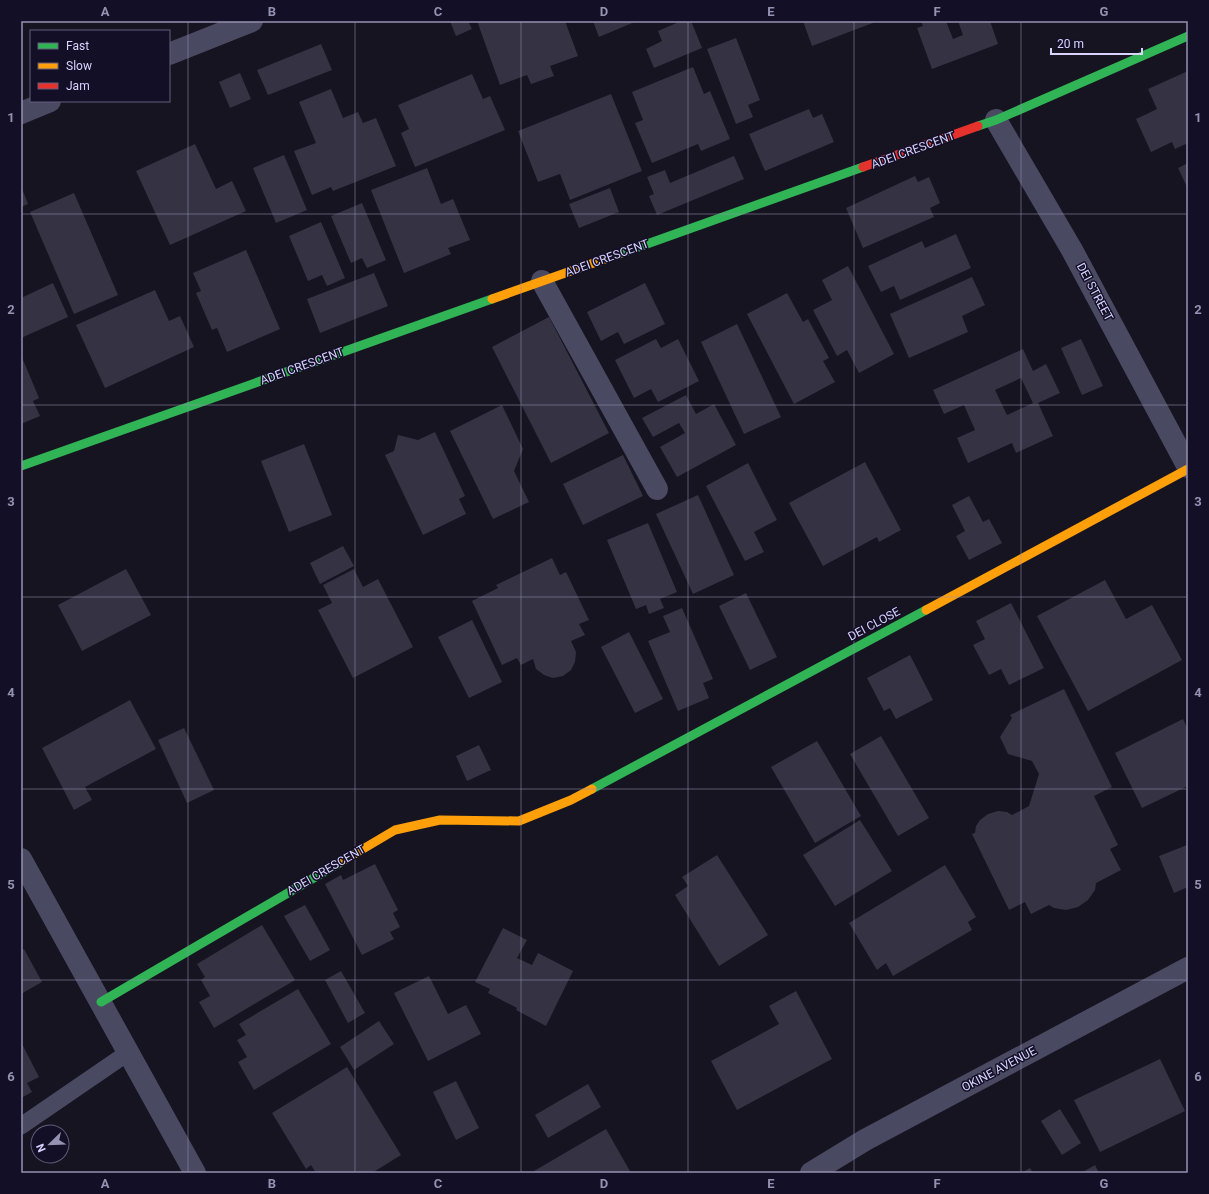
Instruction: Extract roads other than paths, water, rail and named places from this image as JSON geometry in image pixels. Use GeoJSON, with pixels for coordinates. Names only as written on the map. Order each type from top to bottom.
{"type":"FeatureCollection","features":[{"type":"Feature","properties":{"kind":"street"},"geometry":{"type":"LineString","coordinates":[[170,54],[252,21]]}},
{"type":"Feature","properties":{"kind":"street","name":"ADEI CRESCENT"},"geometry":{"type":"LineString","coordinates":[[21,466],[996,120],[1188,36]]}},
{"type":"Feature","properties":{"kind":"street"},"geometry":{"type":"LineString","coordinates":[[21,113],[48,102]]}},
{"type":"Feature","properties":{"kind":"street","name":"DEI STREET"},"geometry":{"type":"LineString","coordinates":[[996,120],[1072,250],[1188,468]]}},
{"type":"Feature","properties":{"kind":"street"},"geometry":{"type":"LineString","coordinates":[[542,281],[657,489]]}},
{"type":"Feature","properties":{"kind":"street","name":"DEI CLOSE"},"geometry":{"type":"LineString","coordinates":[[572,800],[1188,468]]}},
{"type":"Feature","properties":{"kind":"street","name":"ADEI CRESCENT"},"geometry":{"type":"LineString","coordinates":[[101,1002],[395,830],[440,820],[520,821],[572,800]]}},
{"type":"Feature","properties":{"kind":"street"},"geometry":{"type":"LineString","coordinates":[[21,859],[196,1173]]}},
{"type":"Feature","properties":{"kind":"street","name":"OKINE AVENUE"},"geometry":{"type":"LineString","coordinates":[[811,1173],[865,1140],[1188,968]]}},
{"type":"Feature","properties":{"kind":"lane"},"geometry":{"type":"LineString","coordinates":[[21,1126],[128,1052]]}}]}
